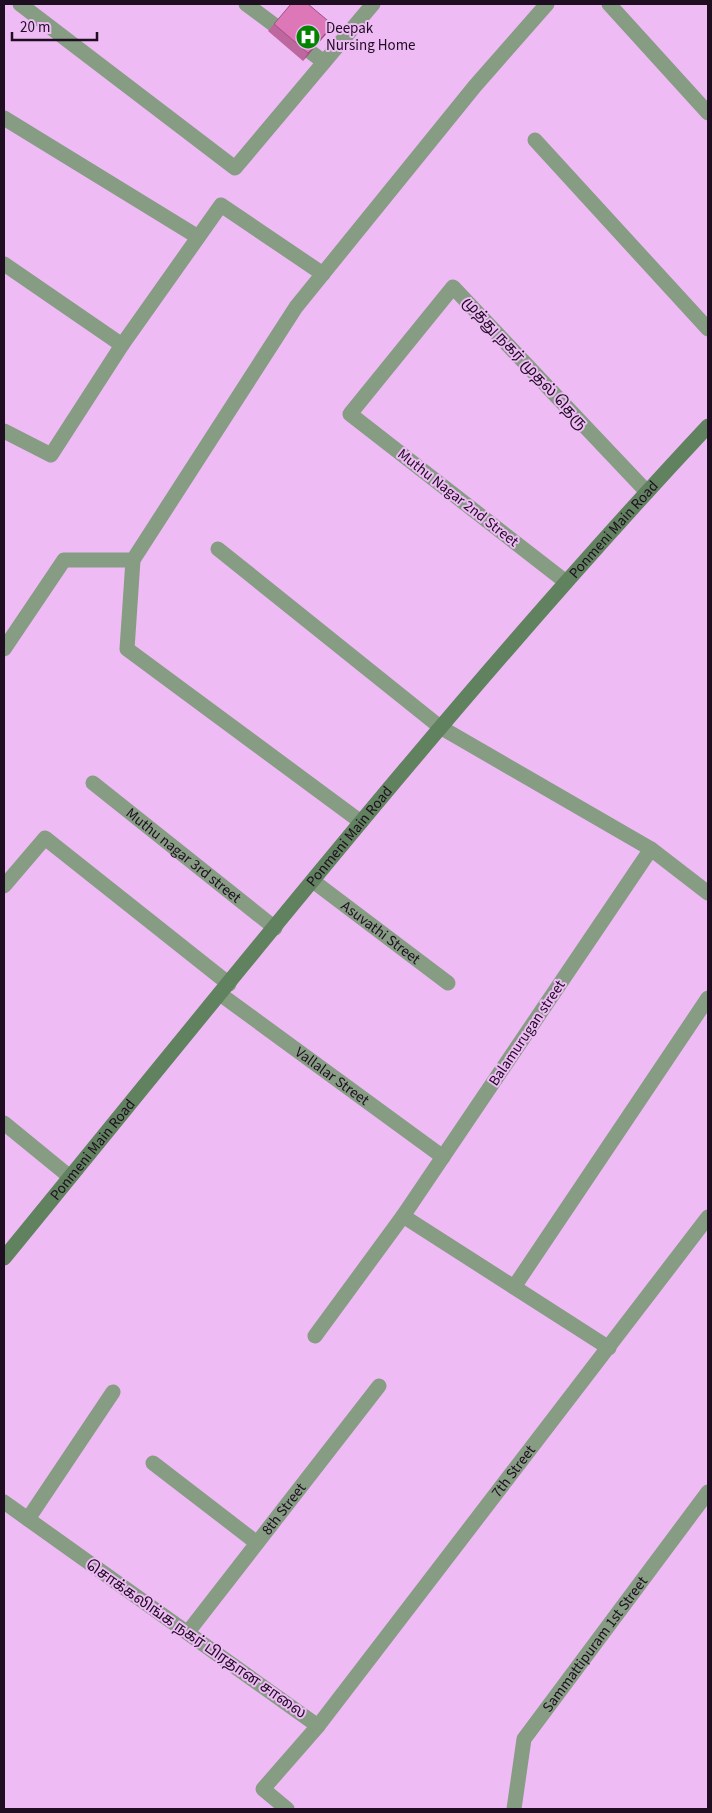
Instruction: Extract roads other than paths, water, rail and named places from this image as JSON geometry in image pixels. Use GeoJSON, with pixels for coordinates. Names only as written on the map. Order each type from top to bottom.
{"type":"FeatureCollection","features":[{"type":"Feature","properties":{"kind":"street"},"geometry":{"type":"LineString","coordinates":[[20,4],[235,168],[373,4]]}},
{"type":"Feature","properties":{"kind":"street"},"geometry":{"type":"LineString","coordinates":[[246,4],[324,62]]}},
{"type":"Feature","properties":{"kind":"street"},"geometry":{"type":"LineString","coordinates":[[361,822],[126,649],[133,560],[296,307],[475,86],[547,4]]}},
{"type":"Feature","properties":{"kind":"street"},"geometry":{"type":"LineString","coordinates":[[609,4],[708,113]]}},
{"type":"Feature","properties":{"kind":"street"},"geometry":{"type":"LineString","coordinates":[[4,118],[198,237]]}},
{"type":"Feature","properties":{"kind":"street"},"geometry":{"type":"LineString","coordinates":[[535,140],[708,329]]}},
{"type":"Feature","properties":{"kind":"street"},"geometry":{"type":"LineString","coordinates":[[4,431],[51,455],[122,346],[221,205],[323,274]]}},
{"type":"Feature","properties":{"kind":"street"},"geometry":{"type":"LineString","coordinates":[[4,264],[122,346]]}},
{"type":"Feature","properties":{"kind":"street","name":"முத்து நகர் முதல் தெரு"},"geometry":{"type":"LineString","coordinates":[[350,414],[453,288],[647,492]]}},
{"type":"Feature","properties":{"kind":"street","name":"Muthu Nagar 2nd Street"},"geometry":{"type":"LineString","coordinates":[[350,414],[566,582]]}},
{"type":"Feature","properties":{"kind":"street","name":"Ponmeni Main Road"},"geometry":{"type":"LineString","coordinates":[[4,1258],[440,727],[647,492],[706,432]]}},
{"type":"Feature","properties":{"kind":"street"},"geometry":{"type":"LineString","coordinates":[[218,549],[440,727],[651,849],[708,893]]}},
{"type":"Feature","properties":{"kind":"street"},"geometry":{"type":"LineString","coordinates":[[4,649],[64,560],[133,560]]}},
{"type":"Feature","properties":{"kind":"street","name":"Muthu nagar 3rd street"},"geometry":{"type":"LineString","coordinates":[[93,783],[274,928]]}},
{"type":"Feature","properties":{"kind":"street","name":"Vallalar Street"},"geometry":{"type":"LineString","coordinates":[[4,886],[45,838],[224,989],[443,1157]]}},
{"type":"Feature","properties":{"kind":"street","name":"Balamurugan street"},"geometry":{"type":"LineString","coordinates":[[315,1336],[403,1216],[651,849]]}},
{"type":"Feature","properties":{"kind":"street","name":"Asuvathi Street"},"geometry":{"type":"LineString","coordinates":[[313,881],[448,983]]}},
{"type":"Feature","properties":{"kind":"street"},"geometry":{"type":"LineString","coordinates":[[514,1287],[708,998]]}},
{"type":"Feature","properties":{"kind":"street"},"geometry":{"type":"LineString","coordinates":[[4,1123],[70,1177]]}},
{"type":"Feature","properties":{"kind":"street"},"geometry":{"type":"LineString","coordinates":[[403,1216],[609,1348]]}},
{"type":"Feature","properties":{"kind":"street","name":"7th Street"},"geometry":{"type":"LineString","coordinates":[[318,1726],[708,1217]]}},
{"type":"Feature","properties":{"kind":"street","name":"8th Street"},"geometry":{"type":"LineString","coordinates":[[188,1632],[379,1386]]}},
{"type":"Feature","properties":{"kind":"street"},"geometry":{"type":"LineString","coordinates":[[28,1519],[113,1392]]}},
{"type":"Feature","properties":{"kind":"street"},"geometry":{"type":"LineString","coordinates":[[153,1463],[257,1543]]}},
{"type":"Feature","properties":{"kind":"street","name":"Sammattipuram 1st Street"},"geometry":{"type":"LineString","coordinates":[[514,1809],[524,1739],[708,1492]]}},
{"type":"Feature","properties":{"kind":"street","name":"சொக்கலிங்க நகர் பிரதான சாலை"},"geometry":{"type":"LineString","coordinates":[[4,1502],[318,1726],[263,1790],[287,1809]]}},
{"type":"Feature","properties":{"kind":"place","name":"Deepak Nursing Home"},"geometry":{"type":"Point","coordinates":[308,37]}}]}
